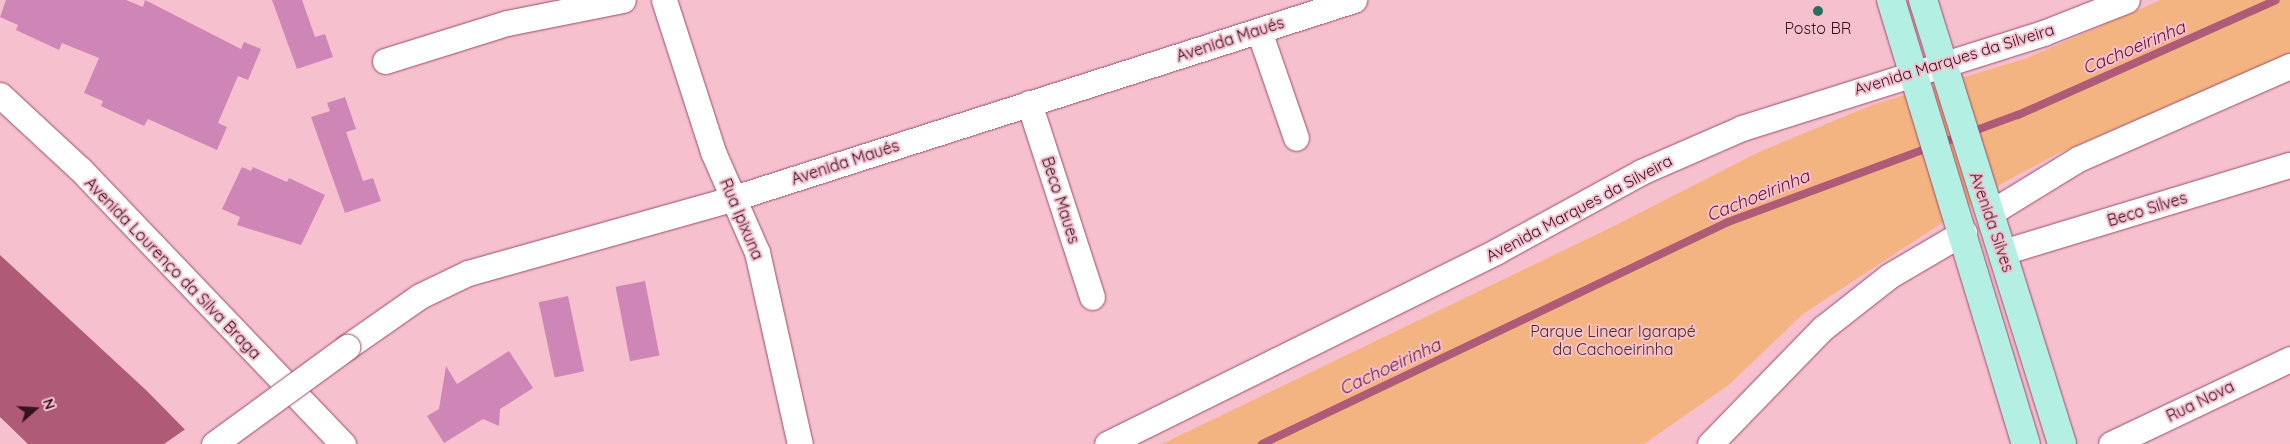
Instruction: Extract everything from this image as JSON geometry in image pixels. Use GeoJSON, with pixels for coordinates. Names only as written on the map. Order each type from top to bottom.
{"type":"FeatureCollection","features":[{"type":"Feature","properties":{"kind":"main road","name":"Avenida Silves"},"geometry":{"type":"LineString","coordinates":[[1891,0],[1913,70],[1919,97],[1960,221],[2026,444]]}},
{"type":"Feature","properties":{"kind":"main road","name":"Avenida Silves"},"geometry":{"type":"LineString","coordinates":[[1923,0],[1987,207],[2004,252],[2062,444]]}},
{"type":"Feature","properties":{"kind":"street"},"geometry":{"type":"LineString","coordinates":[[385,61],[507,23],[624,0]]}},
{"type":"Feature","properties":{"kind":"street","name":"Rua Ipixuna"},"geometry":{"type":"LineString","coordinates":[[664,0],[713,152],[734,198],[770,296],[800,444]]}},
{"type":"Feature","properties":{"kind":"street","name":"Avenida Maués"},"geometry":{"type":"LineString","coordinates":[[214,444],[420,296],[468,274],[734,198],[1259,31],[1280,10],[1354,0]]}},
{"type":"Feature","properties":{"kind":"street","name":"Avenida Marques da Silveira"},"geometry":{"type":"LineString","coordinates":[[1107,444],[1497,251],[1641,172],[1742,128],[1913,70],[1945,72],[2127,0]]}},
{"type":"Feature","properties":{"kind":"street"},"geometry":{"type":"LineString","coordinates":[[1259,31],[1296,138]]}},
{"type":"Feature","properties":{"kind":"street"},"geometry":{"type":"LineString","coordinates":[[1987,207],[2078,159],[2290,66]]}},
{"type":"Feature","properties":{"kind":"street","name":"Avenida Lourenço da Silva Braga"},"geometry":{"type":"LineString","coordinates":[[0,95],[80,169],[344,444]]}},
{"type":"Feature","properties":{"kind":"street","name":"Beco Maues"},"geometry":{"type":"LineString","coordinates":[[1029,103],[1092,297]]}},
{"type":"Feature","properties":{"kind":"street","name":"Beco Silves"},"geometry":{"type":"LineString","coordinates":[[2004,252],[2290,165]]}},
{"type":"Feature","properties":{"kind":"street"},"geometry":{"type":"LineString","coordinates":[[1710,444],[1823,328],[1960,221]]}},
{"type":"Feature","properties":{"kind":"street","name":"Rua Nova"},"geometry":{"type":"LineString","coordinates":[[2111,444],[2290,359]]}},
{"type":"Feature","properties":{"kind":"green space","name":"Parque Linear Igarapé da Cachoeirinha"},"geometry":{"type":"Polygon","coordinates":[[[2161,0],[2290,0],[2290,53],[2057,154],[2003,183],[1803,314],[1730,384],[1644,444],[1162,444],[1612,227],[1759,152],[1872,105],[2027,58],[2161,0]]]}},
{"type":"Feature","properties":{"kind":"shaded area"},"geometry":{"type":"Polygon","coordinates":[[[0,255],[147,391],[199,444],[28,444],[0,417],[0,255]]]}},
{"type":"Feature","properties":{"kind":"pier"},"geometry":{"type":"Polygon","coordinates":[[[187,428],[202,444],[164,444],[187,428]]]}},
{"type":"Feature","properties":{"kind":"building"},"geometry":{"type":"Polygon","coordinates":[[[6,0],[126,0],[143,7],[145,0],[241,49],[244,42],[261,49],[248,80],[238,76],[218,123],[227,127],[217,150],[148,119],[144,126],[101,106],[103,101],[84,93],[99,58],[62,43],[59,50],[16,30],[18,25],[0,17],[6,0]]]}},
{"type":"Feature","properties":{"kind":"building"},"geometry":{"type":"Polygon","coordinates":[[[272,0],[302,0],[315,37],[325,34],[333,57],[297,69],[272,0]]]}},
{"type":"Feature","properties":{"kind":"building"},"geometry":{"type":"Polygon","coordinates":[[[345,97],[356,129],[346,132],[363,181],[373,178],[381,201],[345,213],[311,117],[330,111],[327,103],[345,97]]]}},
{"type":"Feature","properties":{"kind":"building"},"geometry":{"type":"Polygon","coordinates":[[[242,167],[251,171],[253,167],[287,182],[289,178],[325,195],[301,245],[237,225],[240,217],[222,209],[242,167]]]}},
{"type":"Feature","properties":{"kind":"building"},"geometry":{"type":"Polygon","coordinates":[[[645,281],[660,356],[630,361],[616,287],[645,281]]]}},
{"type":"Feature","properties":{"kind":"building"},"geometry":{"type":"Polygon","coordinates":[[[568,296],[584,371],[555,378],[539,302],[568,296]]]}},
{"type":"Feature","properties":{"kind":"building"},"geometry":{"type":"Polygon","coordinates":[[[509,351],[533,388],[500,409],[499,426],[483,419],[444,443],[427,416],[439,409],[446,366],[457,384],[509,351]]]}},
{"type":"Feature","properties":{"kind":"waterway","name":"Cachoeirinha"},"geometry":{"type":"LineString","coordinates":[[1262,444],[1728,222],[2018,115],[2276,0]]}},
{"type":"Feature","properties":{"kind":"place","name":"Posto BR"},"geometry":{"type":"Point","coordinates":[1818,11]}}]}
